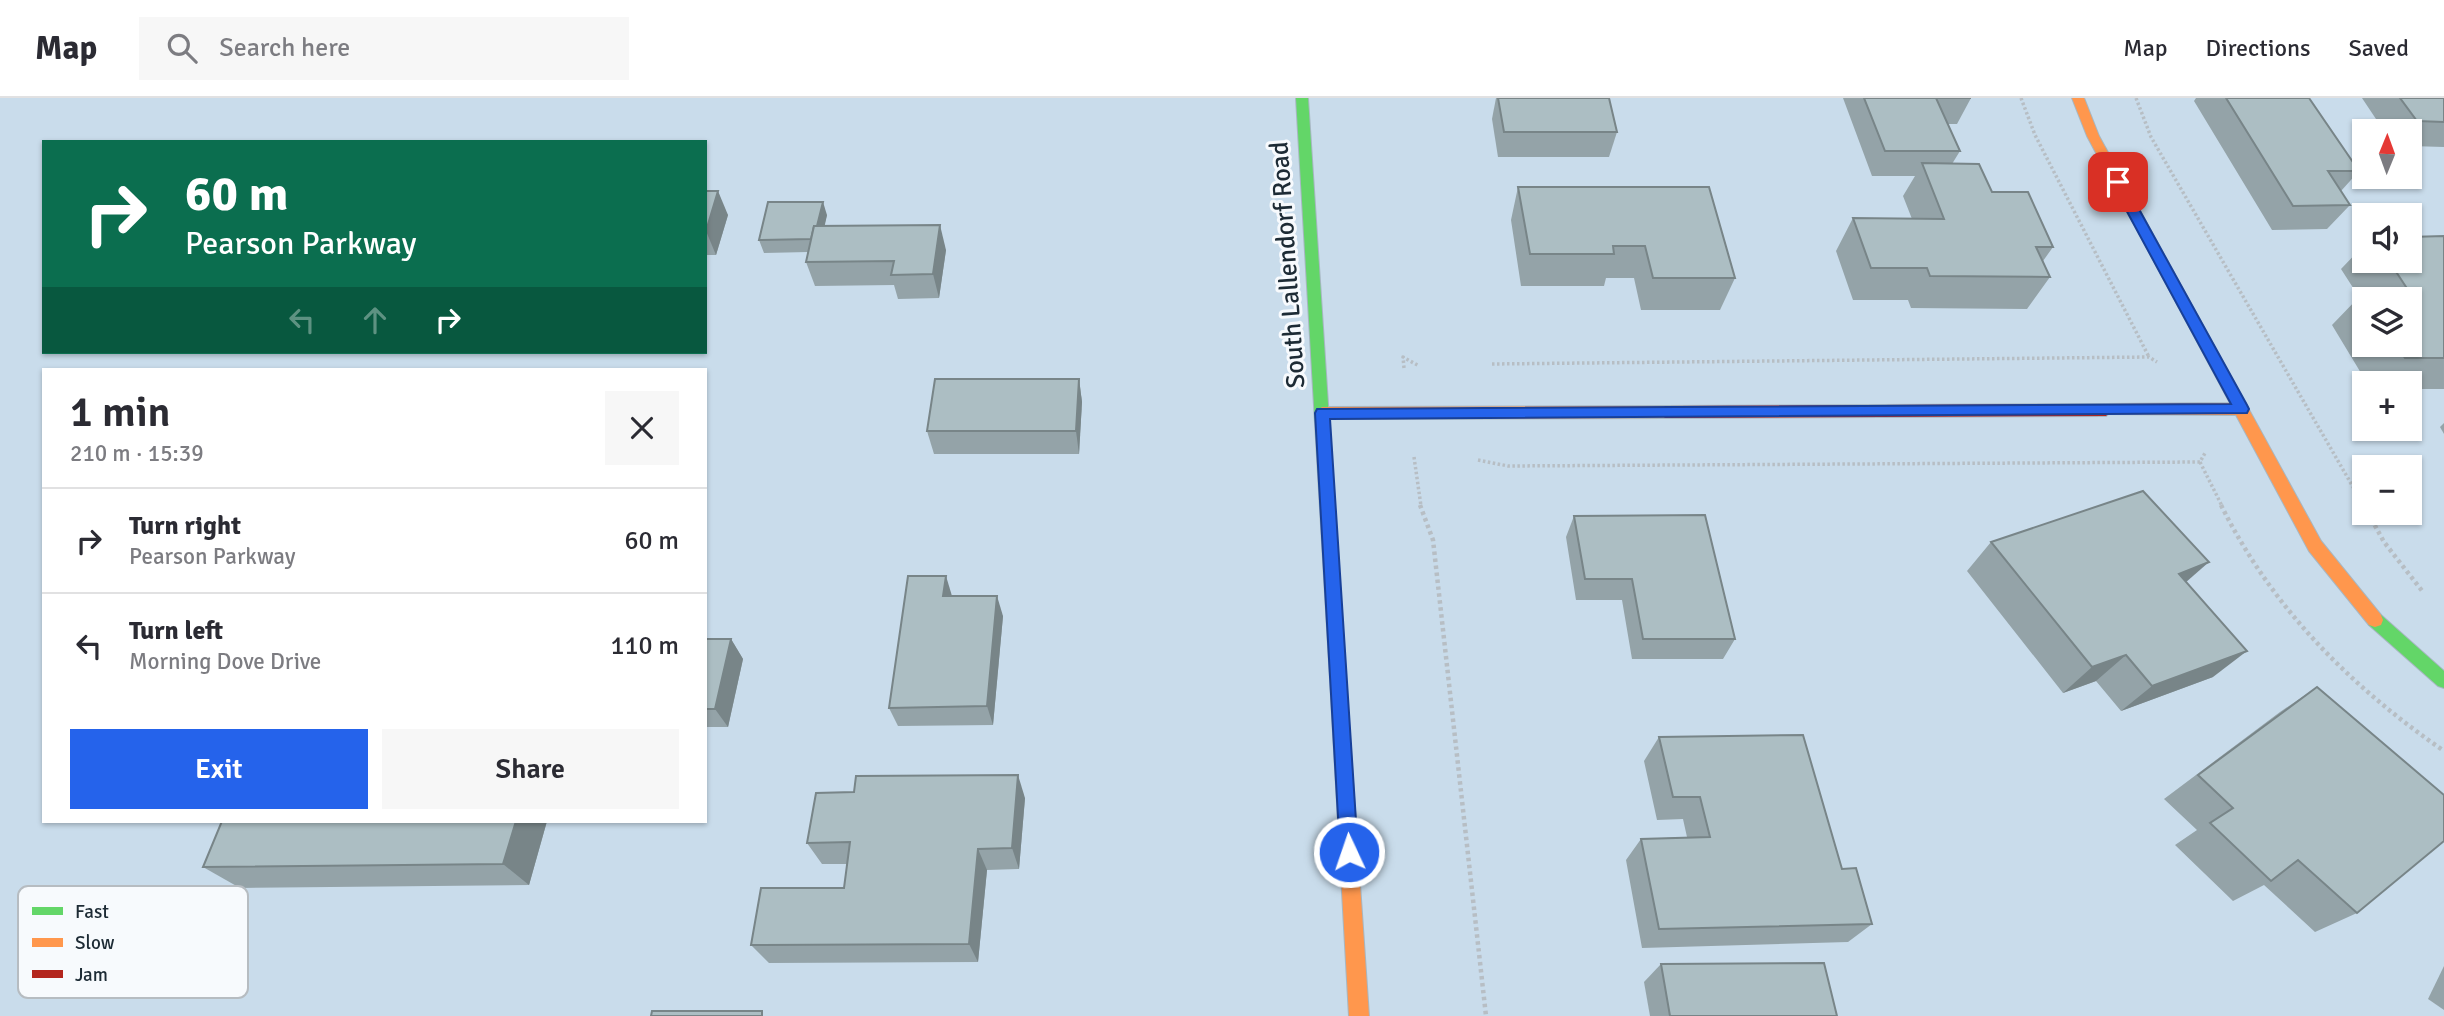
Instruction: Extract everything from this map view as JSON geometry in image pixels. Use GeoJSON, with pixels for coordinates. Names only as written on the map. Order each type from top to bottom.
{"type":"FeatureCollection","features":[{"type":"Feature","properties":{"kind":"street","name":"South Lallendorf Road"},"geometry":{"type":"LineString","coordinates":[[1302,98],[1359,1016]]}},
{"type":"Feature","properties":{"kind":"street"},"geometry":{"type":"LineString","coordinates":[[2078,98],[2093,136],[2315,546],[2343,585],[2392,640],[2444,681]]}},
{"type":"Feature","properties":{"kind":"street"},"geometry":{"type":"LineString","coordinates":[[1322,413],[2242,409]]}},
{"type":"Feature","properties":{"kind":"path"},"geometry":{"type":"LineString","coordinates":[[2021,98],[2035,135],[2149,357]]}},
{"type":"Feature","properties":{"kind":"path"},"geometry":{"type":"LineString","coordinates":[[2136,98],[2151,137],[2352,486]]}},
{"type":"Feature","properties":{"kind":"path"},"geometry":{"type":"LineString","coordinates":[[1414,459],[1419,505],[1433,540],[1486,1016]]}},
{"type":"Feature","properties":{"kind":"path"},"geometry":{"type":"LineString","coordinates":[[2375,525],[2384,542],[2426,595]]}},
{"type":"Feature","properties":{"kind":"building"},"geometry":{"type":"Polygon","coordinates":[[[1498,98],[1609,98],[1617,132],[1504,132],[1498,98]]]}},
{"type":"Feature","properties":{"kind":"building"},"geometry":{"type":"Polygon","coordinates":[[[1864,98],[1936,98],[1960,151],[1885,151],[1864,98]]]}},
{"type":"Feature","properties":{"kind":"building"},"geometry":{"type":"Polygon","coordinates":[[[2226,98],[2309,98],[2352,161],[2352,171],[2328,171],[2350,205],[2293,206],[2226,98]]]}},
{"type":"Feature","properties":{"kind":"building"},"geometry":{"type":"Polygon","coordinates":[[[2400,98],[2444,98],[2444,122],[2416,119],[2400,98]]]}},
{"type":"Feature","properties":{"kind":"building"},"geometry":{"type":"Polygon","coordinates":[[[1922,163],[1979,164],[1992,192],[2028,192],[2053,247],[2036,247],[2050,277],[1930,276],[1927,268],[1871,268],[1853,218],[1944,219],[1922,163]]]}},
{"type":"Feature","properties":{"kind":"building"},"geometry":{"type":"Polygon","coordinates":[[[1518,187],[1709,187],[1735,278],[1653,278],[1645,246],[1613,246],[1614,254],[1530,254],[1518,187]]]}},
{"type":"Feature","properties":{"kind":"building"},"geometry":{"type":"Polygon","coordinates":[[[707,191],[718,191],[707,228],[707,191]]]}},
{"type":"Feature","properties":{"kind":"building"},"geometry":{"type":"Polygon","coordinates":[[[768,202],[823,202],[811,239],[759,240],[768,202]]]}},
{"type":"Feature","properties":{"kind":"building"},"geometry":{"type":"Polygon","coordinates":[[[940,225],[933,274],[891,275],[894,261],[806,262],[814,226],[940,225]]]}},
{"type":"Feature","properties":{"kind":"building"},"geometry":{"type":"Polygon","coordinates":[[[2444,236],[2444,358],[2404,357],[2422,357],[2422,287],[2406,287],[2397,273],[2422,273],[2422,237],[2444,236]]]}},
{"type":"Feature","properties":{"kind":"building"},"geometry":{"type":"Polygon","coordinates":[[[935,379],[1079,379],[1076,431],[927,431],[935,379]]]}},
{"type":"Feature","properties":{"kind":"building"},"geometry":{"type":"Polygon","coordinates":[[[2143,491],[2209,562],[2179,574],[2247,651],[2152,686],[2126,655],[2092,667],[1991,542],[2143,491]]]}},
{"type":"Feature","properties":{"kind":"building"},"geometry":{"type":"Polygon","coordinates":[[[1705,515],[1735,639],[1643,639],[1632,579],[1585,579],[1574,516],[1705,515]]]}},
{"type":"Feature","properties":{"kind":"building"},"geometry":{"type":"Polygon","coordinates":[[[908,576],[946,576],[943,596],[997,596],[987,706],[889,708],[908,576]]]}},
{"type":"Feature","properties":{"kind":"building"},"geometry":{"type":"Polygon","coordinates":[[[707,639],[731,639],[715,709],[707,709],[707,639]]]}},
{"type":"Feature","properties":{"kind":"building"},"geometry":{"type":"Polygon","coordinates":[[[2317,687],[2444,795],[2444,841],[2357,913],[2298,860],[2271,881],[2210,823],[2233,808],[2198,775],[2317,687]]]}},
{"type":"Feature","properties":{"kind":"building"},"geometry":{"type":"Polygon","coordinates":[[[1803,735],[1842,869],[1856,868],[1872,924],[1659,929],[1641,839],[1710,837],[1700,797],[1673,797],[1659,737],[1803,735]]]}},
{"type":"Feature","properties":{"kind":"building"},"geometry":{"type":"Polygon","coordinates":[[[1018,775],[1012,848],[978,849],[969,944],[751,945],[761,888],[844,888],[850,842],[807,843],[816,793],[854,792],[856,776],[1018,775]]]}},
{"type":"Feature","properties":{"kind":"building"},"geometry":{"type":"Polygon","coordinates":[[[221,823],[515,823],[503,864],[203,867],[221,823]]]}},
{"type":"Feature","properties":{"kind":"building"},"geometry":{"type":"Polygon","coordinates":[[[1824,963],[1837,1016],[1670,1016],[1661,964],[1824,963]]]}},
{"type":"Feature","properties":{"kind":"building"},"geometry":{"type":"Polygon","coordinates":[[[652,1011],[762,1011],[762,1016],[651,1016],[652,1011]]]}},
{"type":"Feature","properties":{"kind":"traffic: fast"},"geometry":{"type":"LineString","coordinates":[[1302,98],[1338,679]]}},
{"type":"Feature","properties":{"kind":"traffic: fast"},"geometry":{"type":"LineString","coordinates":[[2375,620],[2444,681]]}},
{"type":"Feature","properties":{"kind":"traffic: slow"},"geometry":{"type":"LineString","coordinates":[[2078,98],[2093,136],[2315,546],[2375,620]]}},
{"type":"Feature","properties":{"kind":"traffic: slow"},"geometry":{"type":"LineString","coordinates":[[2106,410],[2242,409]]}},
{"type":"Feature","properties":{"kind":"traffic: slow"},"geometry":{"type":"LineString","coordinates":[[1322,413],[1665,412]]}},
{"type":"Feature","properties":{"kind":"traffic: slow"},"geometry":{"type":"LineString","coordinates":[[1338,679],[1359,1016]]}},
{"type":"Feature","properties":{"kind":"traffic: jam"},"geometry":{"type":"LineString","coordinates":[[1665,412],[2106,410]]}},
{"type":"Feature","properties":{"kind":"route"},"geometry":{"type":"LineString","coordinates":[[1349,852],[1322,413],[2242,409],[2118,182]]}}]}
